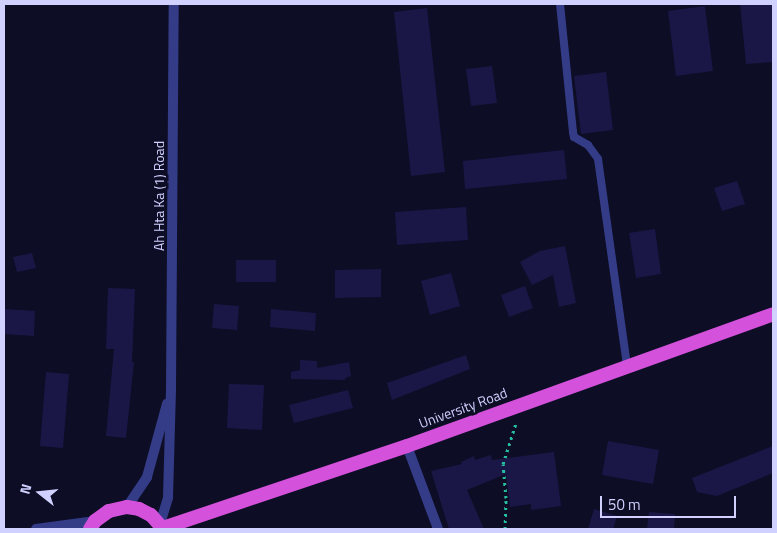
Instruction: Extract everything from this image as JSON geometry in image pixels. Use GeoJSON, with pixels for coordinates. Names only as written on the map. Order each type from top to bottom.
{"type":"FeatureCollection","features":[{"type":"Feature","properties":{"kind":"highway","name":"University Road"},"geometry":{"type":"LineString","coordinates":[[162,527],[407,446],[773,314]]}},
{"type":"Feature","properties":{"kind":"highway"},"geometry":{"type":"LineString","coordinates":[[93,525],[109,511],[126,507],[139,509],[151,515],[162,527]]}},
{"type":"Feature","properties":{"kind":"street","name":"Ah Hta Ka (1) Road"},"geometry":{"type":"LineString","coordinates":[[171,389],[174,4]]}},
{"type":"Feature","properties":{"kind":"street"},"geometry":{"type":"LineString","coordinates":[[126,507],[147,477],[171,389]]}},
{"type":"Feature","properties":{"kind":"street"},"geometry":{"type":"LineString","coordinates":[[162,527],[168,497],[171,389]]}},
{"type":"Feature","properties":{"kind":"street"},"geometry":{"type":"LineString","coordinates":[[407,446],[438,529]]}},
{"type":"Feature","properties":{"kind":"street"},"geometry":{"type":"LineString","coordinates":[[36,529],[93,525]]}},
{"type":"Feature","properties":{"kind":"lane"},"geometry":{"type":"LineString","coordinates":[[560,4],[573,132],[574,137],[588,146],[598,159],[627,366]]}},
{"type":"Feature","properties":{"kind":"path"},"geometry":{"type":"LineString","coordinates":[[505,529],[506,498],[503,464],[523,404]]}},
{"type":"Feature","properties":{"kind":"building"},"geometry":{"type":"Polygon","coordinates":[[[740,4],[773,4],[773,62],[746,64],[740,4]]]}},
{"type":"Feature","properties":{"kind":"building"},"geometry":{"type":"Polygon","coordinates":[[[705,6],[713,71],[676,76],[668,11],[705,6]]]}},
{"type":"Feature","properties":{"kind":"building"},"geometry":{"type":"Polygon","coordinates":[[[427,8],[445,172],[411,176],[394,12],[427,8]]]}},
{"type":"Feature","properties":{"kind":"building"},"geometry":{"type":"Polygon","coordinates":[[[492,66],[497,103],[471,106],[466,69],[492,66]]]}},
{"type":"Feature","properties":{"kind":"building"},"geometry":{"type":"Polygon","coordinates":[[[606,72],[613,130],[581,134],[574,76],[606,72]]]}},
{"type":"Feature","properties":{"kind":"building"},"geometry":{"type":"Polygon","coordinates":[[[564,150],[567,179],[465,189],[463,161],[564,150]]]}},
{"type":"Feature","properties":{"kind":"building"},"geometry":{"type":"Polygon","coordinates":[[[737,181],[745,204],[722,211],[714,188],[737,181]]]}},
{"type":"Feature","properties":{"kind":"building"},"geometry":{"type":"Polygon","coordinates":[[[466,207],[468,240],[397,245],[395,212],[466,207]]]}},
{"type":"Feature","properties":{"kind":"building"},"geometry":{"type":"Polygon","coordinates":[[[655,229],[661,274],[636,278],[629,233],[655,229]]]}},
{"type":"Feature","properties":{"kind":"building"},"geometry":{"type":"Polygon","coordinates":[[[565,246],[576,303],[559,307],[553,275],[532,285],[520,262],[540,251],[565,246]]]}},
{"type":"Feature","properties":{"kind":"building"},"geometry":{"type":"Polygon","coordinates":[[[32,253],[36,268],[17,272],[13,257],[32,253]]]}},
{"type":"Feature","properties":{"kind":"building"},"geometry":{"type":"Polygon","coordinates":[[[236,260],[276,260],[276,282],[236,282],[236,260]]]}},
{"type":"Feature","properties":{"kind":"building"},"geometry":{"type":"Polygon","coordinates":[[[381,269],[381,297],[335,298],[335,270],[381,269]]]}},
{"type":"Feature","properties":{"kind":"building"},"geometry":{"type":"Polygon","coordinates":[[[451,273],[460,306],[430,315],[421,281],[451,273]]]}},
{"type":"Feature","properties":{"kind":"building"},"geometry":{"type":"Polygon","coordinates":[[[525,286],[533,308],[509,317],[501,295],[525,286]]]}},
{"type":"Feature","properties":{"kind":"building"},"geometry":{"type":"Polygon","coordinates":[[[108,288],[135,289],[132,362],[134,362],[126,438],[106,436],[114,349],[106,349],[108,288]]]}},
{"type":"Feature","properties":{"kind":"building"},"geometry":{"type":"Polygon","coordinates":[[[214,304],[239,306],[237,330],[212,328],[214,304]]]}},
{"type":"Feature","properties":{"kind":"building"},"geometry":{"type":"Polygon","coordinates":[[[4,309],[35,311],[34,336],[4,334],[4,309]]]}},
{"type":"Feature","properties":{"kind":"building"},"geometry":{"type":"Polygon","coordinates":[[[271,309],[316,313],[315,331],[270,327],[271,309]]]}},
{"type":"Feature","properties":{"kind":"building"},"geometry":{"type":"Polygon","coordinates":[[[466,355],[470,369],[392,400],[387,383],[466,355]]]}},
{"type":"Feature","properties":{"kind":"building"},"geometry":{"type":"Polygon","coordinates":[[[300,360],[317,361],[317,368],[349,362],[351,376],[345,378],[345,380],[291,379],[291,372],[300,370],[300,360]]]}},
{"type":"Feature","properties":{"kind":"building"},"geometry":{"type":"Polygon","coordinates":[[[46,372],[69,374],[63,448],[40,446],[46,372]]]}},
{"type":"Feature","properties":{"kind":"building"},"geometry":{"type":"Polygon","coordinates":[[[229,384],[264,385],[262,430],[227,428],[229,384]]]}},
{"type":"Feature","properties":{"kind":"building"},"geometry":{"type":"Polygon","coordinates":[[[348,390],[353,408],[294,423],[289,405],[348,390]]]}},
{"type":"Feature","properties":{"kind":"building"},"geometry":{"type":"Polygon","coordinates":[[[608,441],[659,450],[653,484],[602,475],[608,441]]]}},
{"type":"Feature","properties":{"kind":"building"},"geometry":{"type":"Polygon","coordinates":[[[773,446],[773,473],[717,496],[697,492],[692,478],[773,446]]]}},
{"type":"Feature","properties":{"kind":"building"},"geometry":{"type":"Polygon","coordinates":[[[554,452],[561,506],[531,510],[531,504],[510,507],[506,474],[467,490],[484,529],[449,529],[431,471],[462,464],[461,462],[474,456],[475,460],[491,455],[492,460],[554,452]]]}},
{"type":"Feature","properties":{"kind":"building"},"geometry":{"type":"Polygon","coordinates":[[[594,509],[617,516],[613,529],[588,529],[594,509]]]}},
{"type":"Feature","properties":{"kind":"building"},"geometry":{"type":"Polygon","coordinates":[[[649,512],[675,514],[674,529],[647,529],[649,512]]]}}]}
